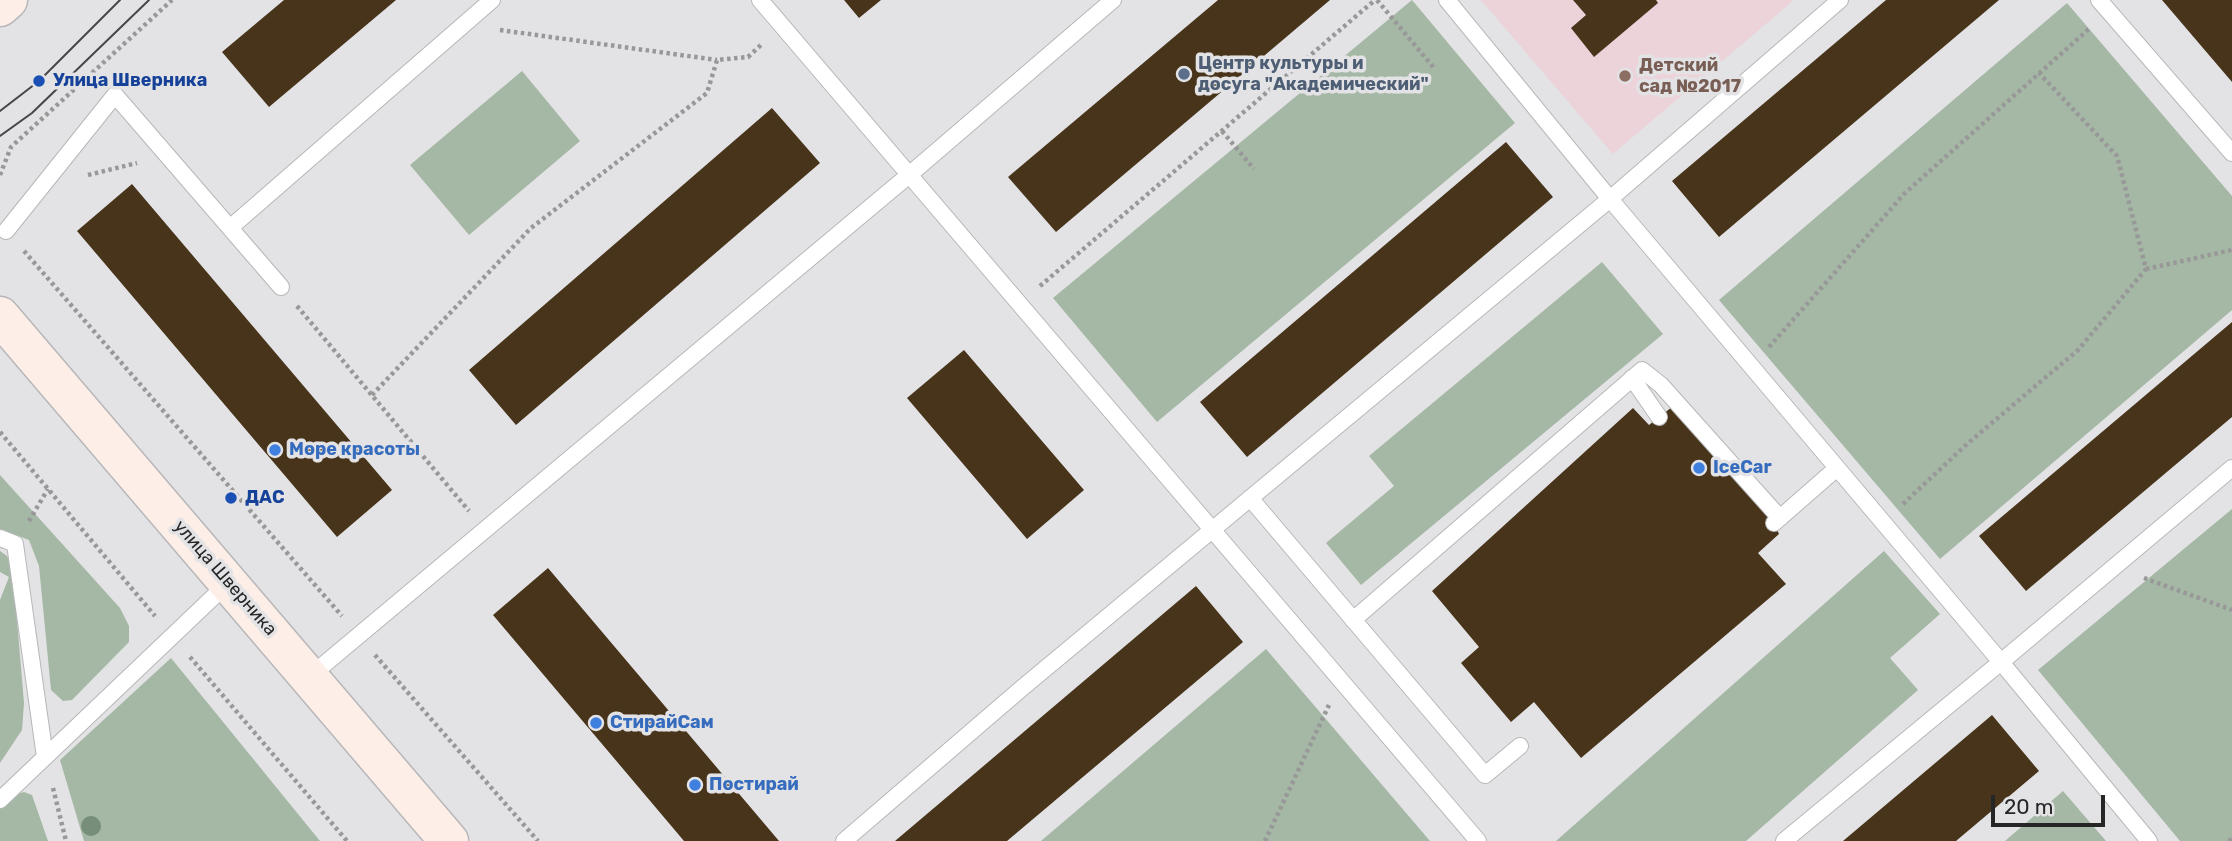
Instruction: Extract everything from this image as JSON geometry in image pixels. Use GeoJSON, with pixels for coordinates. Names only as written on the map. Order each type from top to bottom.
{"type":"FeatureCollection","features":[{"type":"Feature","properties":{"kind":"street"},"geometry":{"type":"LineString","coordinates":[[0,7],[8,0]]}},
{"type":"Feature","properties":{"kind":"street","name":"улица Шверника"},"geometry":{"type":"LineString","coordinates":[[0,316],[449,841]]}},
{"type":"Feature","properties":{"kind":"lane"},"geometry":{"type":"LineString","coordinates":[[231,227],[492,0]]}},
{"type":"Feature","properties":{"kind":"lane"},"geometry":{"type":"LineString","coordinates":[[760,0],[1478,841]]}},
{"type":"Feature","properties":{"kind":"lane"},"geometry":{"type":"LineString","coordinates":[[309,677],[909,175],[1113,0]]}},
{"type":"Feature","properties":{"kind":"lane"},"geometry":{"type":"LineString","coordinates":[[1447,0],[1610,199],[2149,841]]}},
{"type":"Feature","properties":{"kind":"lane"},"geometry":{"type":"LineString","coordinates":[[844,841],[1022,688],[1610,199],[1840,0]]}},
{"type":"Feature","properties":{"kind":"lane"},"geometry":{"type":"LineString","coordinates":[[2104,5],[2232,153]]}},
{"type":"Feature","properties":{"kind":"lane"},"geometry":{"type":"LineString","coordinates":[[6,230],[115,95],[281,287]]}},
{"type":"Feature","properties":{"kind":"lane"},"geometry":{"type":"LineString","coordinates":[[1353,620],[1642,370],[1661,386],[1777,521],[1837,468]]}},
{"type":"Feature","properties":{"kind":"lane"},"geometry":{"type":"LineString","coordinates":[[1632,378],[1658,417]]}},
{"type":"Feature","properties":{"kind":"lane"},"geometry":{"type":"LineString","coordinates":[[1784,841],[2232,468]]}},
{"type":"Feature","properties":{"kind":"lane"},"geometry":{"type":"LineString","coordinates":[[1250,498],[1485,775],[1520,746]]}},
{"type":"Feature","properties":{"kind":"lane"},"geometry":{"type":"LineString","coordinates":[[7,541],[45,757]]}},
{"type":"Feature","properties":{"kind":"lane"},"geometry":{"type":"LineString","coordinates":[[0,800],[228,583]]}},
{"type":"Feature","properties":{"kind":"path"},"geometry":{"type":"LineString","coordinates":[[0,174],[11,147],[172,0]]}},
{"type":"Feature","properties":{"kind":"path"},"geometry":{"type":"LineString","coordinates":[[1019,304],[1376,0],[1434,68]]}},
{"type":"Feature","properties":{"kind":"path"},"geometry":{"type":"LineString","coordinates":[[1752,367],[1905,193],[2039,73],[2104,5]]}},
{"type":"Feature","properties":{"kind":"path"},"geometry":{"type":"LineString","coordinates":[[464,25],[718,60],[748,57],[782,26]]}},
{"type":"Feature","properties":{"kind":"path"},"geometry":{"type":"LineString","coordinates":[[372,395],[531,229],[707,93],[718,60]]}},
{"type":"Feature","properties":{"kind":"path"},"geometry":{"type":"LineString","coordinates":[[2039,73],[2117,156],[2146,269]]}},
{"type":"Feature","properties":{"kind":"path"},"geometry":{"type":"LineString","coordinates":[[1222,131],[1254,169]]}},
{"type":"Feature","properties":{"kind":"path"},"geometry":{"type":"LineString","coordinates":[[79,181],[89,174],[169,156]]}},
{"type":"Feature","properties":{"kind":"path"},"geometry":{"type":"LineString","coordinates":[[6,230],[538,841]]}},
{"type":"Feature","properties":{"kind":"path"},"geometry":{"type":"LineString","coordinates":[[1882,523],[1967,444],[2078,350],[2146,269],[2232,250]]}},
{"type":"Feature","properties":{"kind":"path"},"geometry":{"type":"LineString","coordinates":[[281,287],[485,530]]}},
{"type":"Feature","properties":{"kind":"path"},"geometry":{"type":"LineString","coordinates":[[0,432],[346,841]]}},
{"type":"Feature","properties":{"kind":"path"},"geometry":{"type":"LineString","coordinates":[[7,541],[48,489]]}},
{"type":"Feature","properties":{"kind":"path"},"geometry":{"type":"LineString","coordinates":[[2114,567],[2232,610]]}},
{"type":"Feature","properties":{"kind":"path"},"geometry":{"type":"LineString","coordinates":[[1265,841],[1340,681]]}},
{"type":"Feature","properties":{"kind":"path"},"geometry":{"type":"LineString","coordinates":[[45,757],[66,841]]}},
{"type":"Feature","properties":{"kind":"shaded area","name":"Детский сад №2017"},"geometry":{"type":"Polygon","coordinates":[[[1481,0],[1794,0],[1613,154],[1481,0]]]}},
{"type":"Feature","properties":{"kind":"green space"},"geometry":{"type":"Polygon","coordinates":[[[1412,0],[1515,123],[1157,422],[1053,298],[1412,0]]]}},
{"type":"Feature","properties":{"kind":"green space"},"geometry":{"type":"Polygon","coordinates":[[[2067,3],[2232,196],[2232,310],[1940,559],[1719,300],[2067,3]]]}},
{"type":"Feature","properties":{"kind":"green space"},"geometry":{"type":"Polygon","coordinates":[[[522,71],[580,141],[469,235],[410,165],[522,71]]]}},
{"type":"Feature","properties":{"kind":"green space"},"geometry":{"type":"Polygon","coordinates":[[[1602,262],[1663,334],[1361,585],[1326,543],[1394,486],[1369,456],[1602,262]]]}},
{"type":"Feature","properties":{"kind":"green space"},"geometry":{"type":"Polygon","coordinates":[[[0,475],[120,608],[129,626],[129,642],[72,700],[63,701],[51,690],[39,566],[29,540],[0,529],[0,475]]]}},
{"type":"Feature","properties":{"kind":"green space"},"geometry":{"type":"Polygon","coordinates":[[[2232,509],[2232,841],[2180,841],[2038,670],[2232,509]]]}},
{"type":"Feature","properties":{"kind":"green space"},"geometry":{"type":"Polygon","coordinates":[[[0,551],[7,556],[13,573],[24,703],[22,730],[0,763],[0,600],[9,577],[0,572],[0,551]]]}},
{"type":"Feature","properties":{"kind":"green space"},"geometry":{"type":"Polygon","coordinates":[[[1884,551],[1940,614],[1890,658],[1918,690],[1746,841],[1556,841],[1884,551]]]}},
{"type":"Feature","properties":{"kind":"green space"},"geometry":{"type":"Polygon","coordinates":[[[1266,649],[1430,841],[1041,841],[1266,649]]]}},
{"type":"Feature","properties":{"kind":"green space"},"geometry":{"type":"Polygon","coordinates":[[[171,658],[320,841],[84,841],[60,760],[171,658]]]}},
{"type":"Feature","properties":{"kind":"green space"},"geometry":{"type":"Polygon","coordinates":[[[2063,791],[2106,841],[2005,841],[2063,791]]]}},
{"type":"Feature","properties":{"kind":"green space"},"geometry":{"type":"Polygon","coordinates":[[[24,792],[32,795],[48,841],[0,841],[0,809],[17,794],[24,792]]]}},
{"type":"Feature","properties":{"kind":"building"},"geometry":{"type":"Polygon","coordinates":[[[284,0],[396,0],[269,107],[222,52],[284,0]]]}},
{"type":"Feature","properties":{"kind":"building"},"geometry":{"type":"Polygon","coordinates":[[[844,0],[881,0],[859,18],[844,0]]]}},
{"type":"Feature","properties":{"kind":"building"},"geometry":{"type":"Polygon","coordinates":[[[1218,0],[1330,0],[1056,232],[1008,177],[1218,0]]]}},
{"type":"Feature","properties":{"kind":"building"},"geometry":{"type":"Polygon","coordinates":[[[1573,0],[1656,0],[1658,3],[1594,57],[1571,28],[1586,15],[1573,0]]]}},
{"type":"Feature","properties":{"kind":"building"},"geometry":{"type":"Polygon","coordinates":[[[1886,0],[1999,0],[1719,237],[1672,181],[1886,0]]]}},
{"type":"Feature","properties":{"kind":"building"},"geometry":{"type":"Polygon","coordinates":[[[2162,0],[2232,0],[2232,82],[2162,0]]]}},
{"type":"Feature","properties":{"kind":"building"},"geometry":{"type":"Polygon","coordinates":[[[772,108],[820,163],[516,425],[469,370],[772,108]]]}},
{"type":"Feature","properties":{"kind":"building"},"geometry":{"type":"Polygon","coordinates":[[[1506,142],[1553,197],[1247,457],[1200,402],[1506,142]]]}},
{"type":"Feature","properties":{"kind":"building"},"geometry":{"type":"Polygon","coordinates":[[[132,184],[392,490],[337,537],[77,231],[132,184]]]}},
{"type":"Feature","properties":{"kind":"building"},"geometry":{"type":"Polygon","coordinates":[[[2232,322],[2232,417],[2026,591],[1979,536],[2232,322]]]}},
{"type":"Feature","properties":{"kind":"building"},"geometry":{"type":"Polygon","coordinates":[[[964,350],[1084,490],[1027,539],[907,398],[964,350]]]}},
{"type":"Feature","properties":{"kind":"building"},"geometry":{"type":"Polygon","coordinates":[[[1672,407],[1774,523],[1779,534],[1758,553],[1786,584],[1581,758],[1534,702],[1511,722],[1461,663],[1479,647],[1432,591],[1633,408],[1649,425],[1672,407]]]}},
{"type":"Feature","properties":{"kind":"building"},"geometry":{"type":"Polygon","coordinates":[[[548,568],[779,841],[684,841],[493,615],[548,568]]]}},
{"type":"Feature","properties":{"kind":"building"},"geometry":{"type":"Polygon","coordinates":[[[1196,586],[1243,642],[1007,841],[895,841],[1196,586]]]}},
{"type":"Feature","properties":{"kind":"building"},"geometry":{"type":"Polygon","coordinates":[[[1992,715],[2039,771],[1956,841],[1843,841],[1992,715]]]}},
{"type":"Feature","properties":{"kind":"tram line"},"geometry":{"type":"LineString","coordinates":[[0,111],[39,81],[120,0]]}},
{"type":"Feature","properties":{"kind":"tram line"},"geometry":{"type":"LineString","coordinates":[[0,136],[32,113],[149,0]]}},
{"type":"Feature","properties":{"kind":"place","name":"Центр культуры и досуга \"Академический\""},"geometry":{"type":"Point","coordinates":[1184,74]}},
{"type":"Feature","properties":{"kind":"place","name":"Детский сад №2017"},"geometry":{"type":"Point","coordinates":[1625,76]}},
{"type":"Feature","properties":{"kind":"place","name":"Улица Шверника"},"geometry":{"type":"Point","coordinates":[39,81]}},
{"type":"Feature","properties":{"kind":"place","name":"Море красоты"},"geometry":{"type":"Point","coordinates":[275,450]}},
{"type":"Feature","properties":{"kind":"place","name":"IceCar"},"geometry":{"type":"Point","coordinates":[1699,468]}},
{"type":"Feature","properties":{"kind":"place","name":"ДАС"},"geometry":{"type":"Point","coordinates":[231,498]}},
{"type":"Feature","properties":{"kind":"place","name":"СтирайСам"},"geometry":{"type":"Point","coordinates":[596,723]}},
{"type":"Feature","properties":{"kind":"place","name":"Постирай"},"geometry":{"type":"Point","coordinates":[695,785]}}]}
